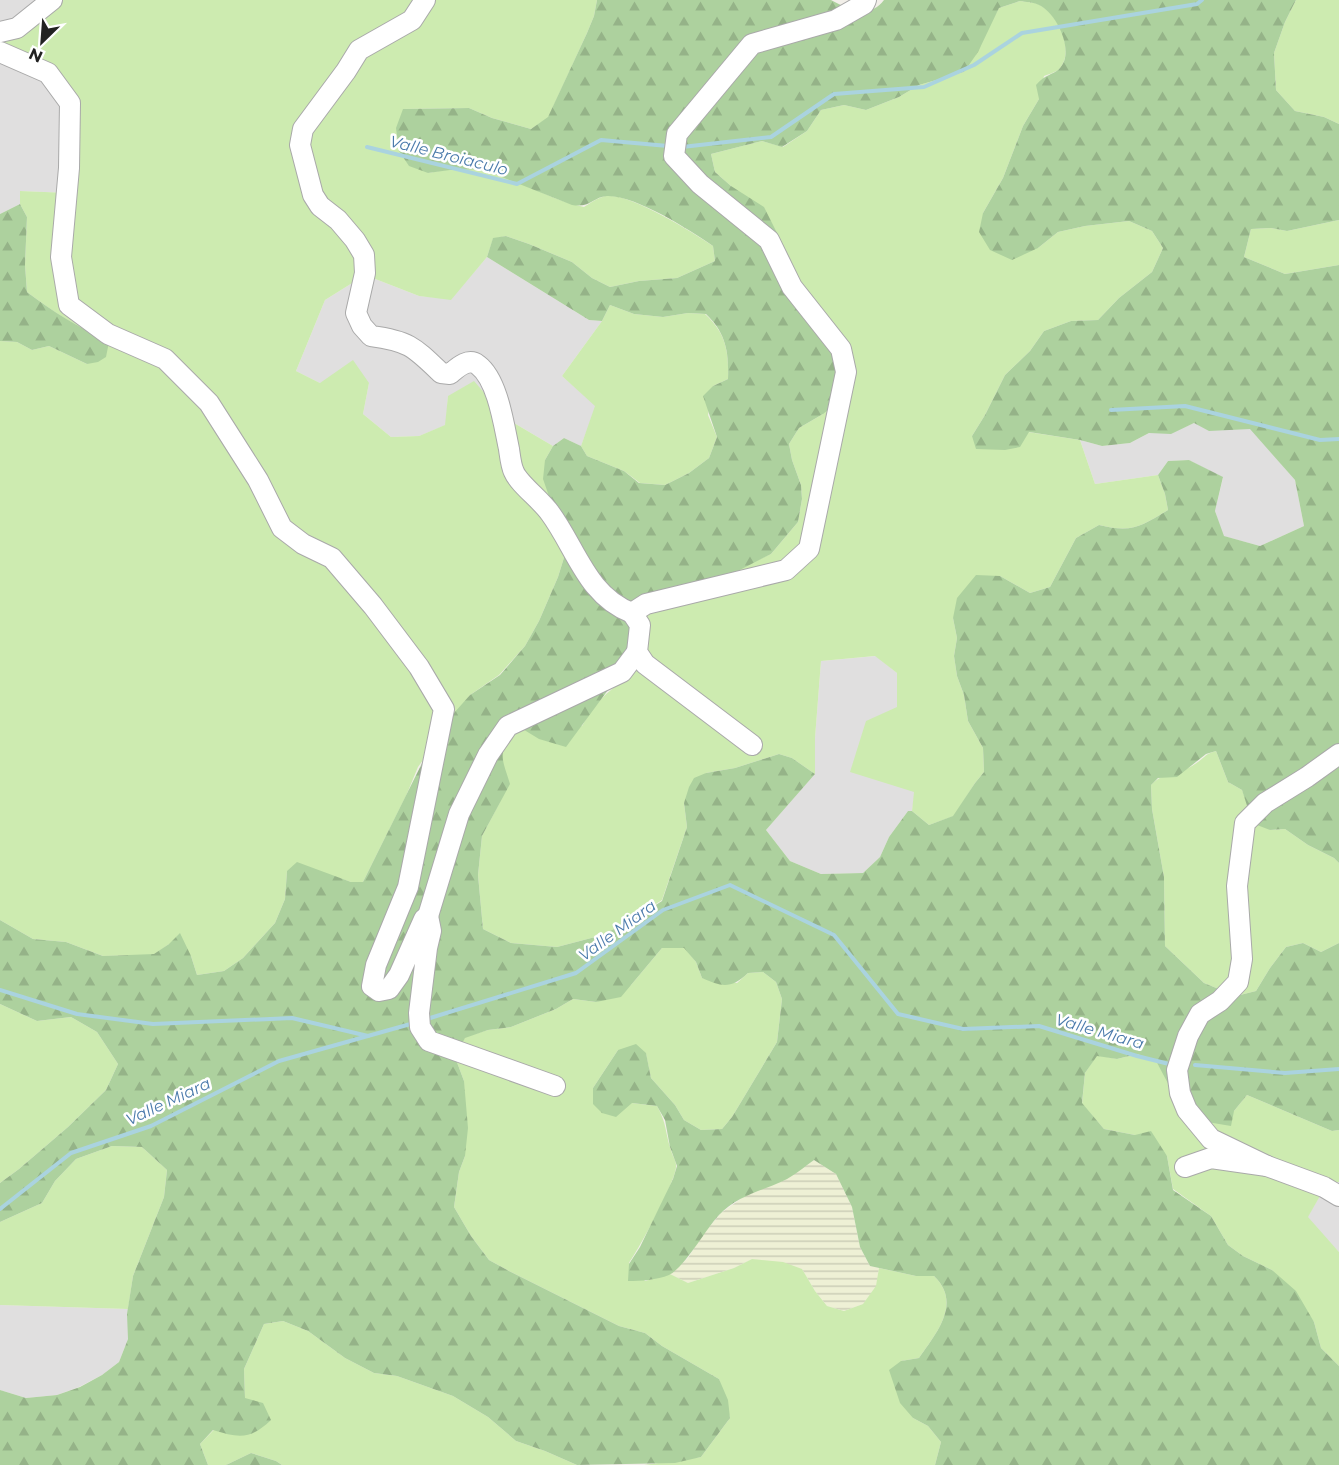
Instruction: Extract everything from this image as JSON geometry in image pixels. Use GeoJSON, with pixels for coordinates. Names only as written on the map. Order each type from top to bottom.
{"type":"FeatureCollection","features":[{"type":"Feature","properties":{"kind":"street"},"geometry":{"type":"LineString","coordinates":[[0,32],[17,28],[52,0]]}},
{"type":"Feature","properties":{"kind":"street"},"geometry":{"type":"LineString","coordinates":[[0,52],[48,73],[70,103],[69,168],[61,257],[69,305],[108,334],[165,359],[209,403],[258,480],[282,528],[303,544],[332,558],[373,606],[419,667],[444,710],[408,887],[376,965],[372,986],[379,991],[389,989],[399,975],[424,920],[428,916],[459,814],[488,755],[508,726],[622,672],[638,652],[640,625],[632,613],[616,607],[586,574],[550,513],[514,472],[492,383],[477,364],[471,362],[462,364],[450,374],[441,373],[416,348],[394,339],[371,336],[362,326],[356,313],[365,273],[364,255],[338,220],[320,206],[313,195],[300,145],[303,129],[359,50],[412,20],[425,0]]}},
{"type":"Feature","properties":{"kind":"street"},"geometry":{"type":"LineString","coordinates":[[632,613],[646,604],[786,570],[809,549],[846,372],[842,349],[792,287],[769,240],[700,184],[674,158],[675,147],[677,134],[752,44],[836,20],[864,4],[866,0]]}},
{"type":"Feature","properties":{"kind":"street"},"geometry":{"type":"LineString","coordinates":[[638,652],[645,664],[752,745]]}},
{"type":"Feature","properties":{"kind":"street"},"geometry":{"type":"LineString","coordinates":[[1339,754],[1308,777],[1265,803],[1245,823],[1237,886],[1242,959],[1238,982],[1220,1001],[1200,1014],[1188,1036],[1177,1070],[1180,1093],[1187,1110],[1211,1139],[1267,1166],[1324,1187],[1339,1196]]}},
{"type":"Feature","properties":{"kind":"street"},"geometry":{"type":"LineString","coordinates":[[428,916],[431,931],[419,1020],[429,1041],[555,1086]]}},
{"type":"Feature","properties":{"kind":"street"},"geometry":{"type":"LineString","coordinates":[[1185,1167],[1211,1158],[1267,1166]]}},
{"type":"Feature","properties":{"kind":"shaded area"},"geometry":{"type":"Polygon","coordinates":[[[0,0],[39,0],[0,40],[0,0]]]}},
{"type":"Feature","properties":{"kind":"shaded area"},"geometry":{"type":"Polygon","coordinates":[[[0,45],[58,72],[69,193],[20,191],[20,204],[0,214],[0,45]]]}},
{"type":"Feature","properties":{"kind":"shaded area"},"geometry":{"type":"Polygon","coordinates":[[[487,257],[589,320],[602,321],[562,376],[596,406],[581,446],[564,438],[553,446],[507,419],[448,396],[446,425],[419,436],[391,437],[363,414],[369,383],[320,383],[296,371],[325,300],[365,275],[419,296],[451,299],[487,257]]]}},
{"type":"Feature","properties":{"kind":"shaded area"},"geometry":{"type":"Polygon","coordinates":[[[1194,423],[1206,428],[1251,429],[1295,480],[1304,526],[1260,546],[1223,536],[1215,511],[1223,478],[1189,460],[1168,461],[1158,475],[1095,484],[1080,440],[1102,446],[1130,443],[1149,433],[1171,433],[1194,423]]]}},
{"type":"Feature","properties":{"kind":"shaded area"},"geometry":{"type":"Polygon","coordinates":[[[876,656],[897,673],[897,707],[915,792],[912,811],[908,811],[889,837],[880,857],[863,873],[821,874],[790,861],[766,830],[815,774],[815,738],[821,661],[876,656]]]}},
{"type":"Feature","properties":{"kind":"shaded area"},"geometry":{"type":"Polygon","coordinates":[[[1328,1182],[1339,1182],[1339,1252],[1307,1218],[1328,1182]]]}},
{"type":"Feature","properties":{"kind":"shaded area"},"geometry":{"type":"Polygon","coordinates":[[[0,1305],[128,1309],[128,1339],[119,1362],[102,1375],[57,1395],[26,1398],[0,1390],[0,1305]]]}},
{"type":"Feature","properties":{"kind":"green space"},"geometry":{"type":"Polygon","coordinates":[[[54,0],[597,0],[587,33],[548,118],[531,129],[492,118],[469,108],[403,109],[428,173],[463,168],[483,170],[584,207],[602,197],[616,196],[660,214],[713,246],[715,261],[677,278],[639,281],[610,287],[592,278],[572,262],[506,236],[493,239],[487,257],[451,300],[419,296],[365,275],[325,300],[296,371],[320,383],[353,360],[369,383],[363,414],[391,437],[419,436],[445,425],[448,396],[474,381],[507,419],[553,446],[545,460],[567,548],[558,577],[539,621],[525,646],[499,675],[470,695],[418,767],[363,882],[287,871],[285,899],[275,923],[243,958],[224,971],[197,975],[191,956],[169,944],[154,955],[103,956],[66,942],[33,939],[0,920],[0,341],[17,342],[32,350],[49,346],[87,364],[108,342],[66,319],[27,292],[25,265],[27,217],[20,204],[20,191],[69,193],[76,106],[0,45],[0,40],[54,0]]]}},
{"type":"Feature","properties":{"kind":"green space"},"geometry":{"type":"Polygon","coordinates":[[[597,0],[831,0],[852,9],[866,11],[878,6],[884,0],[1296,0],[1274,53],[1276,90],[1295,111],[1324,117],[1339,124],[1339,220],[1287,231],[1271,228],[1251,229],[1244,257],[1285,274],[1339,265],[1339,863],[1285,829],[1270,830],[1257,825],[1250,815],[1242,790],[1228,782],[1216,751],[1206,754],[1177,777],[1158,778],[1151,785],[1152,809],[1164,877],[1165,946],[1204,983],[1236,996],[1256,991],[1286,947],[1303,943],[1321,952],[1339,943],[1339,1130],[1332,1131],[1247,1095],[1234,1111],[1231,1126],[1207,1122],[1179,1104],[1156,1061],[1137,1054],[1117,1059],[1097,1056],[1085,1073],[1082,1103],[1104,1129],[1135,1135],[1151,1131],[1167,1156],[1173,1190],[1211,1216],[1228,1245],[1243,1256],[1272,1270],[1296,1291],[1314,1322],[1321,1348],[1339,1366],[1339,1465],[935,1465],[941,1442],[928,1426],[913,1418],[900,1403],[889,1370],[901,1361],[919,1358],[933,1338],[944,1317],[946,1307],[946,1297],[942,1286],[934,1276],[916,1276],[870,1266],[860,1247],[852,1207],[836,1174],[814,1160],[787,1179],[726,1208],[682,1264],[669,1275],[649,1280],[628,1281],[629,1264],[640,1247],[677,1166],[670,1147],[665,1120],[657,1106],[632,1103],[616,1117],[602,1113],[593,1104],[593,1088],[618,1050],[636,1044],[646,1053],[651,1078],[675,1105],[684,1120],[701,1130],[722,1129],[732,1117],[777,1042],[782,999],[776,982],[763,972],[748,973],[736,982],[721,985],[702,978],[696,962],[684,948],[662,948],[621,997],[596,1002],[573,999],[556,1009],[511,1027],[488,1030],[465,1038],[455,1057],[464,1081],[468,1128],[465,1156],[459,1172],[454,1207],[489,1260],[619,1326],[645,1333],[662,1346],[719,1379],[728,1400],[730,1418],[701,1457],[675,1463],[577,1465],[516,1441],[488,1417],[453,1396],[397,1376],[374,1373],[345,1358],[308,1331],[283,1321],[264,1324],[244,1369],[245,1398],[263,1403],[271,1420],[250,1434],[237,1436],[213,1430],[200,1444],[208,1465],[0,1465],[0,1390],[26,1398],[57,1395],[80,1387],[119,1362],[128,1339],[127,1314],[133,1276],[164,1197],[167,1170],[142,1147],[112,1146],[76,1159],[55,1181],[42,1203],[0,1222],[0,1183],[68,1127],[106,1090],[118,1064],[97,1032],[71,1017],[37,1021],[0,1004],[0,920],[33,939],[66,942],[103,956],[154,954],[180,933],[197,975],[224,971],[243,958],[275,923],[285,899],[287,871],[297,862],[351,882],[363,882],[438,731],[470,695],[500,675],[525,646],[539,621],[558,577],[567,548],[543,479],[545,460],[553,446],[564,438],[581,446],[587,456],[624,471],[639,483],[665,485],[689,473],[709,458],[717,437],[703,396],[713,386],[728,379],[728,369],[725,343],[718,328],[706,314],[688,313],[663,317],[634,314],[610,305],[602,321],[589,320],[487,257],[493,238],[506,236],[572,262],[592,278],[610,287],[639,281],[677,278],[715,261],[713,246],[647,207],[619,197],[607,196],[588,204],[572,205],[482,169],[428,173],[409,166],[399,151],[396,128],[403,109],[469,108],[492,118],[531,129],[548,117],[594,16],[597,0]],[[1020,1],[999,8],[978,52],[964,72],[919,85],[899,97],[866,110],[844,105],[821,110],[807,131],[782,147],[762,141],[711,154],[715,172],[731,186],[764,207],[780,239],[784,264],[847,345],[844,397],[823,414],[799,428],[789,444],[801,485],[802,499],[798,522],[771,554],[730,575],[651,608],[638,637],[627,679],[608,690],[566,747],[539,739],[521,728],[507,742],[503,760],[510,784],[482,836],[478,875],[483,929],[511,943],[557,947],[599,936],[629,922],[662,901],[687,827],[684,803],[694,778],[779,754],[792,758],[815,774],[766,830],[790,861],[821,874],[863,873],[880,857],[889,837],[908,811],[912,811],[929,825],[953,816],[984,772],[983,748],[968,721],[964,695],[957,676],[954,656],[957,638],[953,618],[957,598],[976,575],[1000,576],[1030,593],[1050,587],[1076,538],[1099,525],[1120,528],[1135,527],[1168,510],[1158,475],[1168,461],[1189,460],[1223,477],[1215,511],[1224,536],[1260,546],[1304,526],[1295,480],[1250,429],[1209,431],[1194,423],[1171,434],[1149,433],[1130,443],[1102,446],[1029,432],[1020,447],[1005,450],[976,449],[972,436],[1005,375],[1030,351],[1044,331],[1071,321],[1098,320],[1119,298],[1152,272],[1163,248],[1152,231],[1129,221],[1058,232],[1038,248],[1012,260],[990,250],[979,232],[983,213],[1003,178],[1023,126],[1039,99],[1036,85],[1059,69],[1066,53],[1058,25],[1046,9],[1020,1]]]}},
{"type":"Feature","properties":{"kind":"green space"},"geometry":{"type":"Polygon","coordinates":[[[1296,0],[1339,0],[1339,124],[1324,117],[1295,111],[1276,90],[1274,53],[1296,0]]]}},
{"type":"Feature","properties":{"kind":"green space"},"geometry":{"type":"Polygon","coordinates":[[[1020,1],[1038,4],[1052,15],[1062,33],[1066,52],[1059,69],[1044,76],[1039,99],[1023,126],[1003,178],[983,213],[1038,248],[1058,232],[1129,221],[1152,231],[1163,248],[1152,272],[1119,298],[1098,320],[1071,321],[1044,331],[1030,351],[1005,375],[972,436],[1028,432],[1080,440],[1095,484],[1158,475],[1168,510],[1135,527],[1120,528],[1099,525],[1076,538],[1050,587],[1030,593],[1000,576],[953,618],[957,638],[954,656],[957,676],[964,695],[968,721],[983,748],[984,772],[954,816],[929,825],[912,811],[914,792],[850,772],[866,721],[897,707],[897,673],[875,656],[821,661],[815,738],[815,774],[792,758],[779,754],[735,768],[706,773],[684,803],[687,827],[662,900],[629,922],[599,936],[557,947],[511,943],[483,929],[478,875],[482,836],[500,802],[501,756],[507,741],[521,728],[582,726],[601,699],[627,679],[638,637],[651,608],[771,554],[798,522],[802,499],[801,485],[789,444],[799,428],[823,414],[816,322],[731,186],[715,172],[711,154],[762,141],[783,147],[807,131],[821,110],[844,105],[866,110],[899,97],[919,85],[964,72],[999,8],[1020,1]]]}},
{"type":"Feature","properties":{"kind":"green space"},"geometry":{"type":"Polygon","coordinates":[[[20,204],[27,217],[25,265],[27,292],[67,319],[109,342],[106,357],[98,362],[87,364],[49,346],[32,350],[17,342],[0,341],[0,214],[20,204]]]}},
{"type":"Feature","properties":{"kind":"green space"},"geometry":{"type":"Polygon","coordinates":[[[1339,220],[1339,265],[1285,274],[1244,257],[1251,229],[1271,228],[1287,231],[1339,220]]]}},
{"type":"Feature","properties":{"kind":"green space"},"geometry":{"type":"Polygon","coordinates":[[[610,305],[634,314],[663,317],[688,313],[705,314],[718,328],[725,344],[728,379],[713,386],[708,415],[717,437],[709,458],[689,473],[665,485],[640,483],[624,471],[587,456],[581,446],[595,406],[562,376],[602,321],[610,305]]]}},
{"type":"Feature","properties":{"kind":"green space"},"geometry":{"type":"Polygon","coordinates":[[[1216,751],[1228,782],[1242,790],[1246,800],[1270,830],[1285,829],[1339,863],[1339,943],[1321,952],[1303,943],[1286,947],[1256,991],[1236,996],[1204,983],[1165,946],[1164,877],[1152,809],[1151,785],[1156,780],[1190,767],[1216,751]]]}},
{"type":"Feature","properties":{"kind":"green space"},"geometry":{"type":"Polygon","coordinates":[[[662,948],[685,948],[696,962],[702,978],[737,983],[748,973],[763,972],[776,982],[782,999],[777,1042],[732,1117],[722,1129],[701,1130],[684,1120],[675,1105],[651,1078],[646,1054],[618,1050],[593,1088],[632,1103],[657,1106],[663,1118],[676,1163],[674,1175],[663,1201],[629,1263],[645,1281],[670,1274],[688,1283],[734,1268],[752,1259],[783,1262],[802,1269],[827,1306],[844,1311],[863,1304],[876,1286],[879,1268],[916,1276],[934,1276],[942,1286],[946,1297],[944,1317],[919,1358],[901,1361],[913,1418],[928,1426],[941,1442],[935,1465],[644,1465],[701,1457],[730,1418],[719,1379],[662,1346],[645,1333],[619,1326],[489,1260],[454,1207],[459,1172],[465,1156],[464,1081],[455,1057],[465,1037],[488,1030],[511,1027],[556,1009],[573,999],[596,1002],[631,985],[662,948]]]}},
{"type":"Feature","properties":{"kind":"green space"},"geometry":{"type":"Polygon","coordinates":[[[0,1004],[37,1021],[71,1017],[97,1032],[118,1064],[106,1090],[68,1127],[0,1183],[0,1004]]]}},
{"type":"Feature","properties":{"kind":"green space"},"geometry":{"type":"Polygon","coordinates":[[[1137,1054],[1156,1061],[1165,1076],[1234,1111],[1247,1095],[1332,1131],[1339,1130],[1339,1182],[1328,1182],[1308,1217],[1339,1252],[1339,1366],[1321,1348],[1314,1322],[1272,1270],[1243,1256],[1228,1245],[1211,1216],[1173,1189],[1167,1156],[1135,1135],[1104,1129],[1082,1104],[1085,1073],[1097,1055],[1117,1059],[1137,1054]]]}},
{"type":"Feature","properties":{"kind":"green space"},"geometry":{"type":"Polygon","coordinates":[[[112,1146],[142,1147],[167,1170],[164,1197],[133,1276],[128,1309],[0,1305],[0,1222],[42,1203],[55,1181],[76,1159],[112,1146]]]}},
{"type":"Feature","properties":{"kind":"green space"},"geometry":{"type":"Polygon","coordinates":[[[814,1160],[836,1174],[852,1207],[860,1247],[870,1266],[879,1268],[877,1286],[863,1304],[844,1311],[827,1306],[802,1269],[752,1259],[734,1268],[688,1283],[670,1274],[688,1258],[703,1234],[721,1213],[749,1193],[785,1180],[814,1160]]]}},
{"type":"Feature","properties":{"kind":"green space"},"geometry":{"type":"Polygon","coordinates":[[[283,1321],[308,1331],[345,1358],[374,1373],[397,1376],[453,1396],[488,1417],[516,1441],[577,1465],[282,1465],[251,1453],[226,1465],[208,1465],[200,1444],[245,1398],[244,1369],[264,1324],[283,1321]]]}},
{"type":"Feature","properties":{"kind":"green space"},"geometry":{"type":"Polygon","coordinates":[[[251,1453],[276,1461],[282,1465],[226,1465],[251,1453]]]}},
{"type":"Feature","properties":{"kind":"waterway","name":"Valle Broiaculo"},"geometry":{"type":"LineString","coordinates":[[682,147],[771,137],[834,94],[924,87],[974,65],[1022,33],[1197,4],[1202,0]]}},
{"type":"Feature","properties":{"kind":"waterway","name":"Valle Broiaculo"},"geometry":{"type":"LineString","coordinates":[[367,147],[517,184],[601,140],[668,146]]}},
{"type":"Feature","properties":{"kind":"waterway"},"geometry":{"type":"LineString","coordinates":[[1111,410],[1185,406],[1320,440],[1339,439]]}},
{"type":"Feature","properties":{"kind":"waterway","name":"Valle Miara"},"geometry":{"type":"LineString","coordinates":[[427,1019],[576,973],[663,910],[730,885],[834,935],[898,1014],[963,1029],[1039,1026],[1169,1064]]}},
{"type":"Feature","properties":{"kind":"waterway"},"geometry":{"type":"LineString","coordinates":[[0,990],[77,1014],[153,1024],[292,1018],[368,1036]]}},
{"type":"Feature","properties":{"kind":"waterway","name":"Valle Miara"},"geometry":{"type":"LineString","coordinates":[[0,1209],[71,1153],[151,1126],[279,1061],[414,1023]]}},
{"type":"Feature","properties":{"kind":"waterway","name":"Valle Miara"},"geometry":{"type":"LineString","coordinates":[[1195,1065],[1285,1073],[1339,1069]]}}]}
